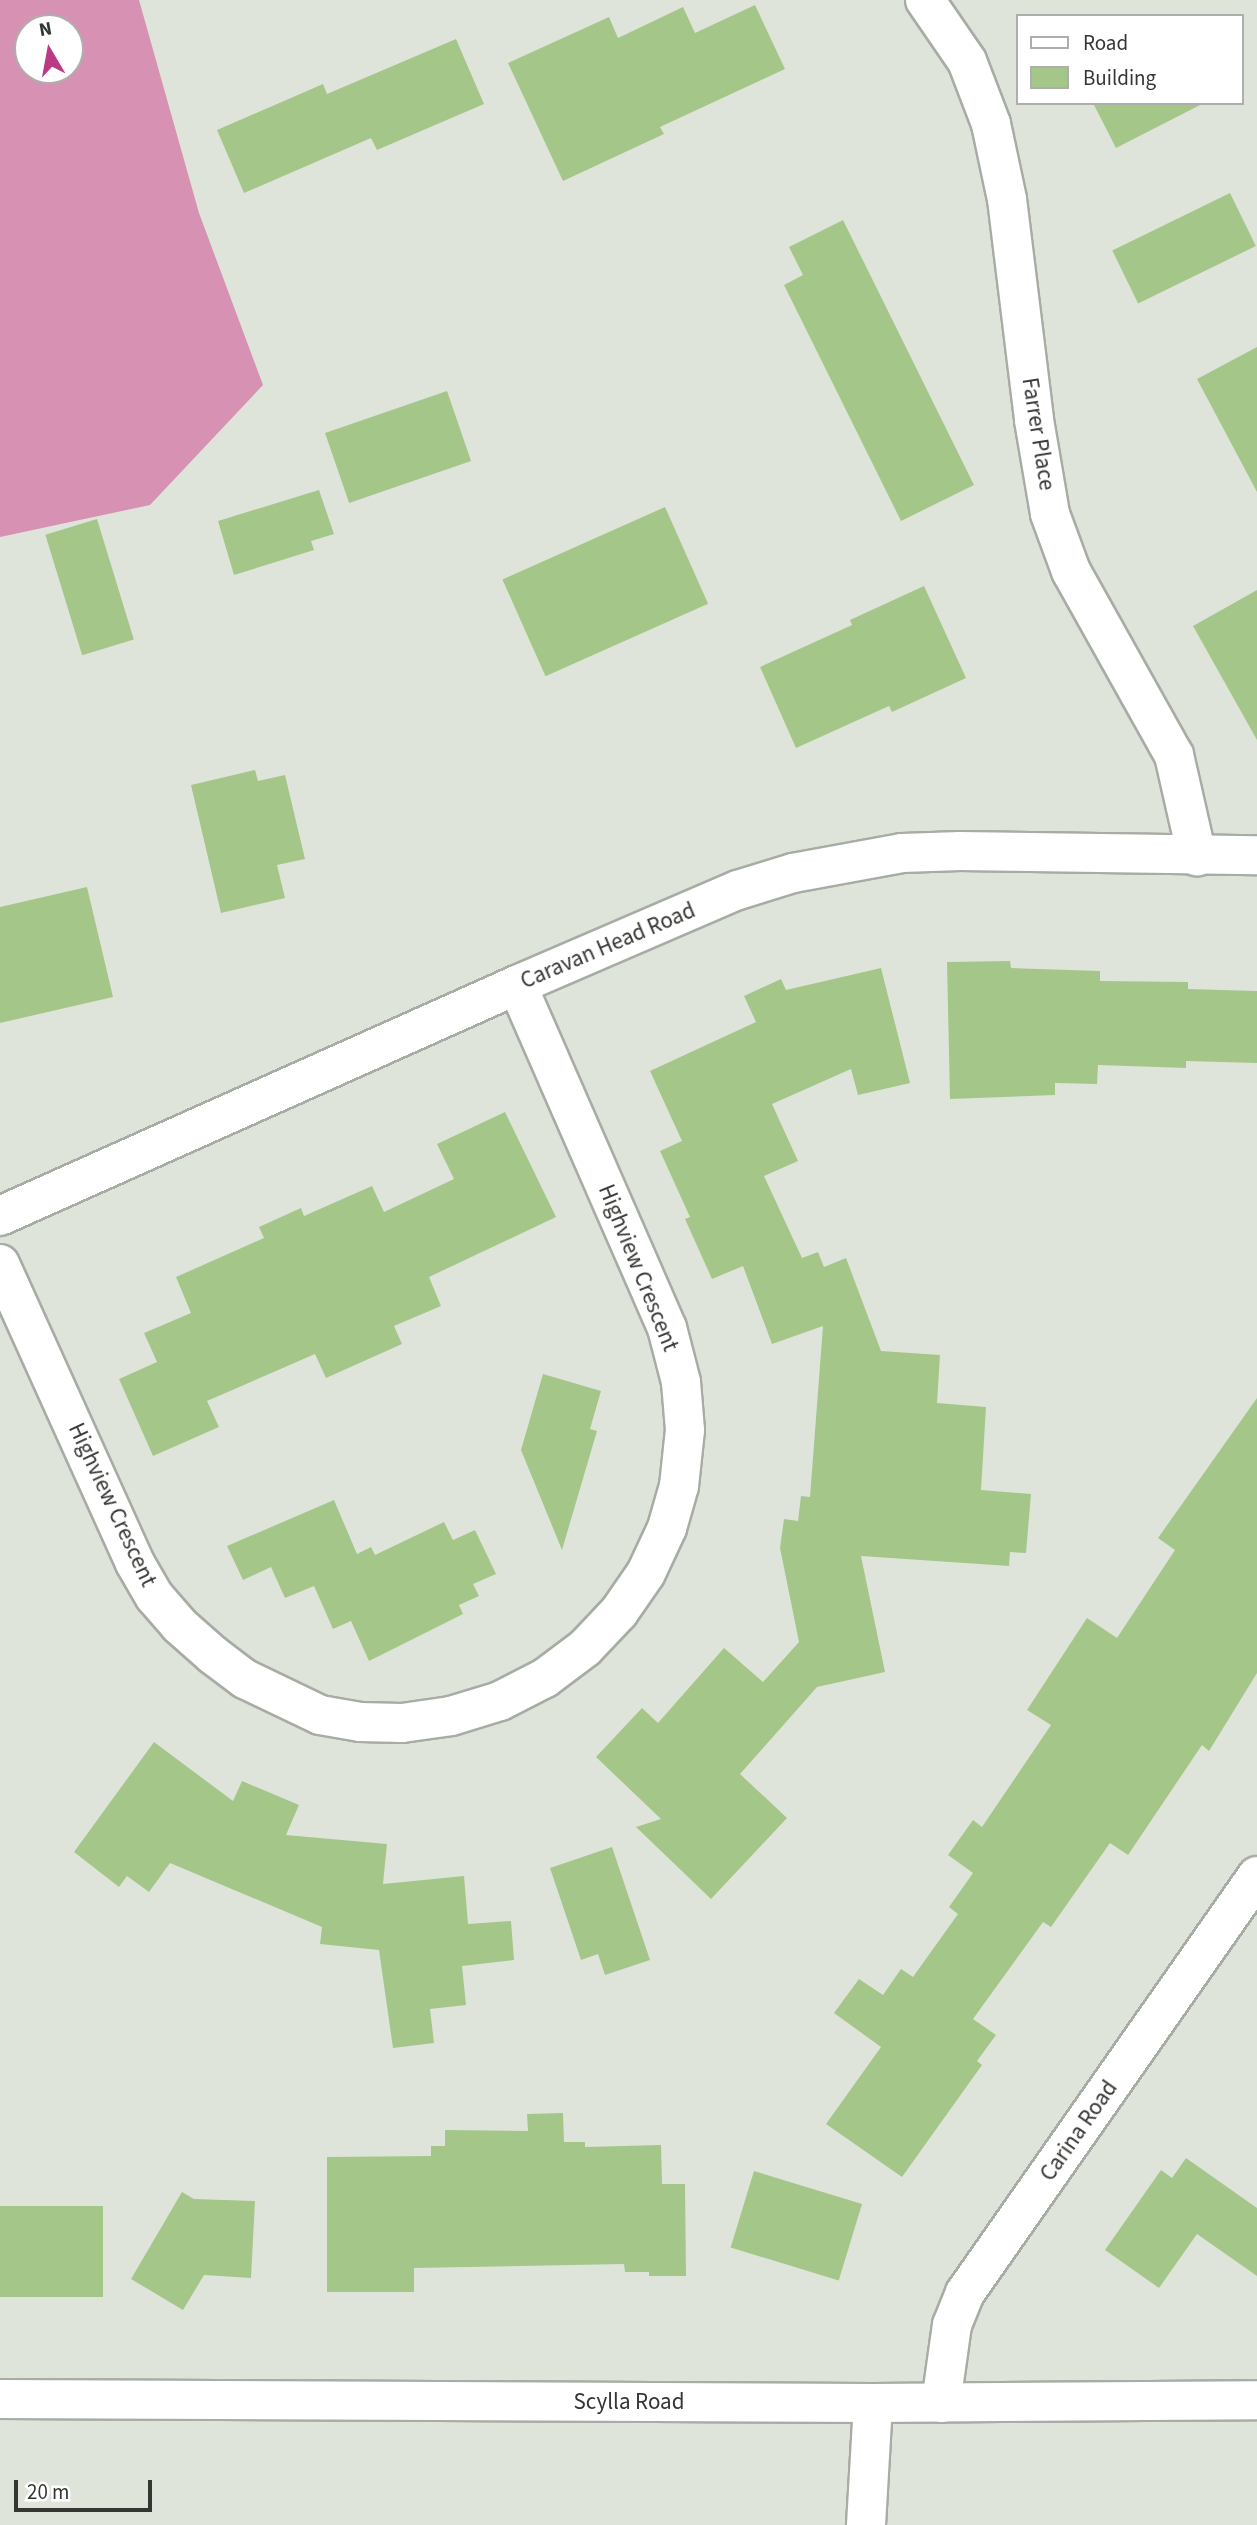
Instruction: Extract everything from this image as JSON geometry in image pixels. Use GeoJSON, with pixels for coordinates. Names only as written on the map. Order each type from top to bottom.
{"type":"FeatureCollection","features":[{"type":"Feature","properties":{"kind":"street","name":"Farrer Place"},"geometry":{"type":"LineString","coordinates":[[925,0],[967,61],[991,124],[1007,199],[1034,420],[1051,514],[1071,571],[1174,755],[1197,856]]}},
{"type":"Feature","properties":{"kind":"street","name":"Caravan Head Road"},"geometry":{"type":"LineString","coordinates":[[0,1216],[517,985],[738,890],[843,862],[902,853],[960,851],[1257,855]]}},
{"type":"Feature","properties":{"kind":"street","name":"Highview Crescent"},"geometry":{"type":"LineString","coordinates":[[0,1264],[135,1563],[155,1597],[179,1625],[213,1655],[245,1679],[299,1706],[320,1715],[360,1722],[402,1723],[451,1716],[500,1701],[545,1678],[585,1648],[619,1612],[646,1573],[667,1528],[679,1486],[685,1430],[681,1382],[667,1328],[517,985]]}},
{"type":"Feature","properties":{"kind":"street","name":"Carina Road"},"geometry":{"type":"LineString","coordinates":[[942,2403],[953,2325],[965,2293],[1257,1877]]}},
{"type":"Feature","properties":{"kind":"street","name":"Scylla Road"},"geometry":{"type":"LineString","coordinates":[[0,2399],[873,2403],[1257,2400]]}},
{"type":"Feature","properties":{"kind":"street"},"geometry":{"type":"LineString","coordinates":[[866,2525],[873,2403]]}},
{"type":"Feature","properties":{"kind":"shaded area"},"geometry":{"type":"Polygon","coordinates":[[[0,0],[139,0],[199,213],[263,385],[150,505],[0,537],[0,0]]]}},
{"type":"Feature","properties":{"kind":"building"},"geometry":{"type":"Polygon","coordinates":[[[755,5],[785,69],[660,127],[664,134],[563,181],[508,63],[609,17],[618,38],[683,7],[695,33],[755,5]]]}},
{"type":"Feature","properties":{"kind":"building"},"geometry":{"type":"Polygon","coordinates":[[[456,39],[484,104],[377,150],[371,138],[244,193],[217,130],[323,84],[327,94],[456,39]]]}},
{"type":"Feature","properties":{"kind":"building"},"geometry":{"type":"Polygon","coordinates":[[[1094,105],[1200,105],[1116,148],[1094,105]]]}},
{"type":"Feature","properties":{"kind":"building"},"geometry":{"type":"Polygon","coordinates":[[[1230,193],[1256,246],[1138,303],[1112,250],[1230,193]]]}},
{"type":"Feature","properties":{"kind":"building"},"geometry":{"type":"Polygon","coordinates":[[[843,220],[974,485],[901,521],[784,285],[803,275],[789,247],[843,220]]]}},
{"type":"Feature","properties":{"kind":"building"},"geometry":{"type":"Polygon","coordinates":[[[1257,347],[1257,492],[1197,379],[1257,347]]]}},
{"type":"Feature","properties":{"kind":"building"},"geometry":{"type":"Polygon","coordinates":[[[447,391],[471,461],[349,503],[325,433],[447,391]]]}},
{"type":"Feature","properties":{"kind":"building"},"geometry":{"type":"Polygon","coordinates":[[[319,490],[334,534],[311,541],[314,550],[234,575],[218,521],[319,490]]]}},
{"type":"Feature","properties":{"kind":"building"},"geometry":{"type":"Polygon","coordinates":[[[665,507],[708,604],[546,676],[502,579],[665,507]]]}},
{"type":"Feature","properties":{"kind":"building"},"geometry":{"type":"Polygon","coordinates":[[[97,519],[134,639],[82,655],[45,535],[97,519]]]}},
{"type":"Feature","properties":{"kind":"building"},"geometry":{"type":"Polygon","coordinates":[[[924,586],[966,678],[892,712],[889,706],[796,748],[760,667],[852,625],[850,620],[924,586]]]}},
{"type":"Feature","properties":{"kind":"building"},"geometry":{"type":"Polygon","coordinates":[[[1257,590],[1257,740],[1193,626],[1257,590]]]}},
{"type":"Feature","properties":{"kind":"building"},"geometry":{"type":"Polygon","coordinates":[[[255,770],[258,781],[285,775],[305,859],[277,865],[285,898],[221,913],[191,785],[255,770]]]}},
{"type":"Feature","properties":{"kind":"building"},"geometry":{"type":"Polygon","coordinates":[[[87,887],[113,997],[0,1023],[0,907],[87,887]]]}},
{"type":"Feature","properties":{"kind":"building"},"geometry":{"type":"Polygon","coordinates":[[[1010,961],[1011,968],[1100,971],[1100,981],[1188,982],[1188,989],[1257,991],[1257,1063],[1186,1061],[1186,1068],[1098,1065],[1097,1084],[1055,1083],[1055,1095],[950,1099],[947,962],[1010,961]]]}},
{"type":"Feature","properties":{"kind":"building"},"geometry":{"type":"Polygon","coordinates":[[[881,968],[910,1083],[858,1095],[851,1069],[772,1104],[798,1161],[764,1176],[802,1258],[818,1252],[824,1267],[846,1258],[881,1351],[940,1355],[937,1403],[986,1407],[981,1490],[1031,1494],[1026,1553],[1010,1552],[1009,1566],[861,1556],[885,1672],[817,1687],[740,1774],[787,1818],[711,1899],[636,1827],[661,1819],[596,1757],[642,1708],[658,1723],[724,1648],[763,1682],[799,1642],[780,1548],[784,1519],[798,1521],[801,1496],[810,1497],[823,1326],[772,1344],[743,1266],[712,1279],[685,1219],[690,1217],[660,1151],[682,1141],[650,1071],[756,1022],[744,996],[781,979],[786,990],[881,968]]]}},
{"type":"Feature","properties":{"kind":"building"},"geometry":{"type":"Polygon","coordinates":[[[505,1112],[556,1217],[429,1277],[441,1306],[394,1326],[402,1344],[326,1378],[315,1354],[207,1401],[219,1427],[153,1456],[119,1379],[157,1362],[144,1333],[191,1313],[176,1277],[264,1238],[259,1227],[301,1208],[304,1216],[372,1186],[384,1212],[454,1179],[437,1144],[505,1112]]]}},
{"type":"Feature","properties":{"kind":"building"},"geometry":{"type":"Polygon","coordinates":[[[543,1374],[601,1391],[590,1429],[597,1431],[562,1550],[521,1450],[543,1374]]]}},
{"type":"Feature","properties":{"kind":"building"},"geometry":{"type":"Polygon","coordinates":[[[1257,1398],[1257,1673],[1209,1751],[1202,1745],[1128,1855],[1110,1843],[1051,1927],[1043,1922],[973,2019],[996,2035],[977,2061],[982,2065],[902,2177],[826,2124],[881,2047],[834,2013],[859,1979],[883,1995],[901,1969],[913,1977],[958,1914],[949,1907],[973,1873],[948,1855],[973,1820],[982,1827],[1051,1725],[1027,1710],[1087,1618],[1117,1638],[1175,1550],[1158,1538],[1257,1398]]]}},
{"type":"Feature","properties":{"kind":"building"},"geometry":{"type":"Polygon","coordinates":[[[334,1500],[357,1554],[371,1547],[375,1555],[444,1522],[453,1540],[475,1530],[496,1574],[473,1584],[479,1596],[459,1605],[463,1614],[369,1661],[351,1621],[333,1629],[314,1586],[285,1598],[271,1567],[243,1580],[227,1546],[334,1500]]]}},
{"type":"Feature","properties":{"kind":"building"},"geometry":{"type":"Polygon","coordinates":[[[154,1742],[233,1801],[242,1781],[299,1805],[286,1835],[387,1844],[383,1884],[464,1876],[468,1924],[511,1921],[514,1960],[462,1966],[466,2005],[430,2009],[434,2043],[393,2048],[379,1950],[320,1944],[322,1927],[170,1863],[149,1892],[127,1876],[119,1887],[74,1852],[154,1742]]]}},
{"type":"Feature","properties":{"kind":"building"},"geometry":{"type":"Polygon","coordinates":[[[612,1847],[650,1960],[605,1975],[598,1954],[581,1960],[550,1868],[612,1847]]]}},
{"type":"Feature","properties":{"kind":"building"},"geometry":{"type":"Polygon","coordinates":[[[563,2113],[564,2142],[585,2142],[585,2147],[661,2145],[662,2184],[685,2184],[686,2276],[649,2276],[649,2272],[625,2272],[624,2264],[414,2268],[414,2292],[327,2292],[327,2157],[431,2156],[431,2146],[445,2146],[445,2130],[528,2131],[527,2114],[563,2113]]]}},
{"type":"Feature","properties":{"kind":"building"},"geometry":{"type":"Polygon","coordinates":[[[1186,2158],[1257,2208],[1257,2276],[1197,2234],[1159,2288],[1105,2250],[1161,2170],[1172,2178],[1186,2158]]]}},
{"type":"Feature","properties":{"kind":"building"},"geometry":{"type":"Polygon","coordinates":[[[754,2171],[862,2204],[839,2281],[731,2248],[754,2171]]]}},
{"type":"Feature","properties":{"kind":"building"},"geometry":{"type":"Polygon","coordinates":[[[182,2192],[194,2199],[255,2201],[251,2278],[204,2275],[183,2310],[131,2279],[182,2192]]]}},
{"type":"Feature","properties":{"kind":"building"},"geometry":{"type":"Polygon","coordinates":[[[0,2206],[103,2206],[103,2297],[0,2297],[0,2206]]]}}]}
